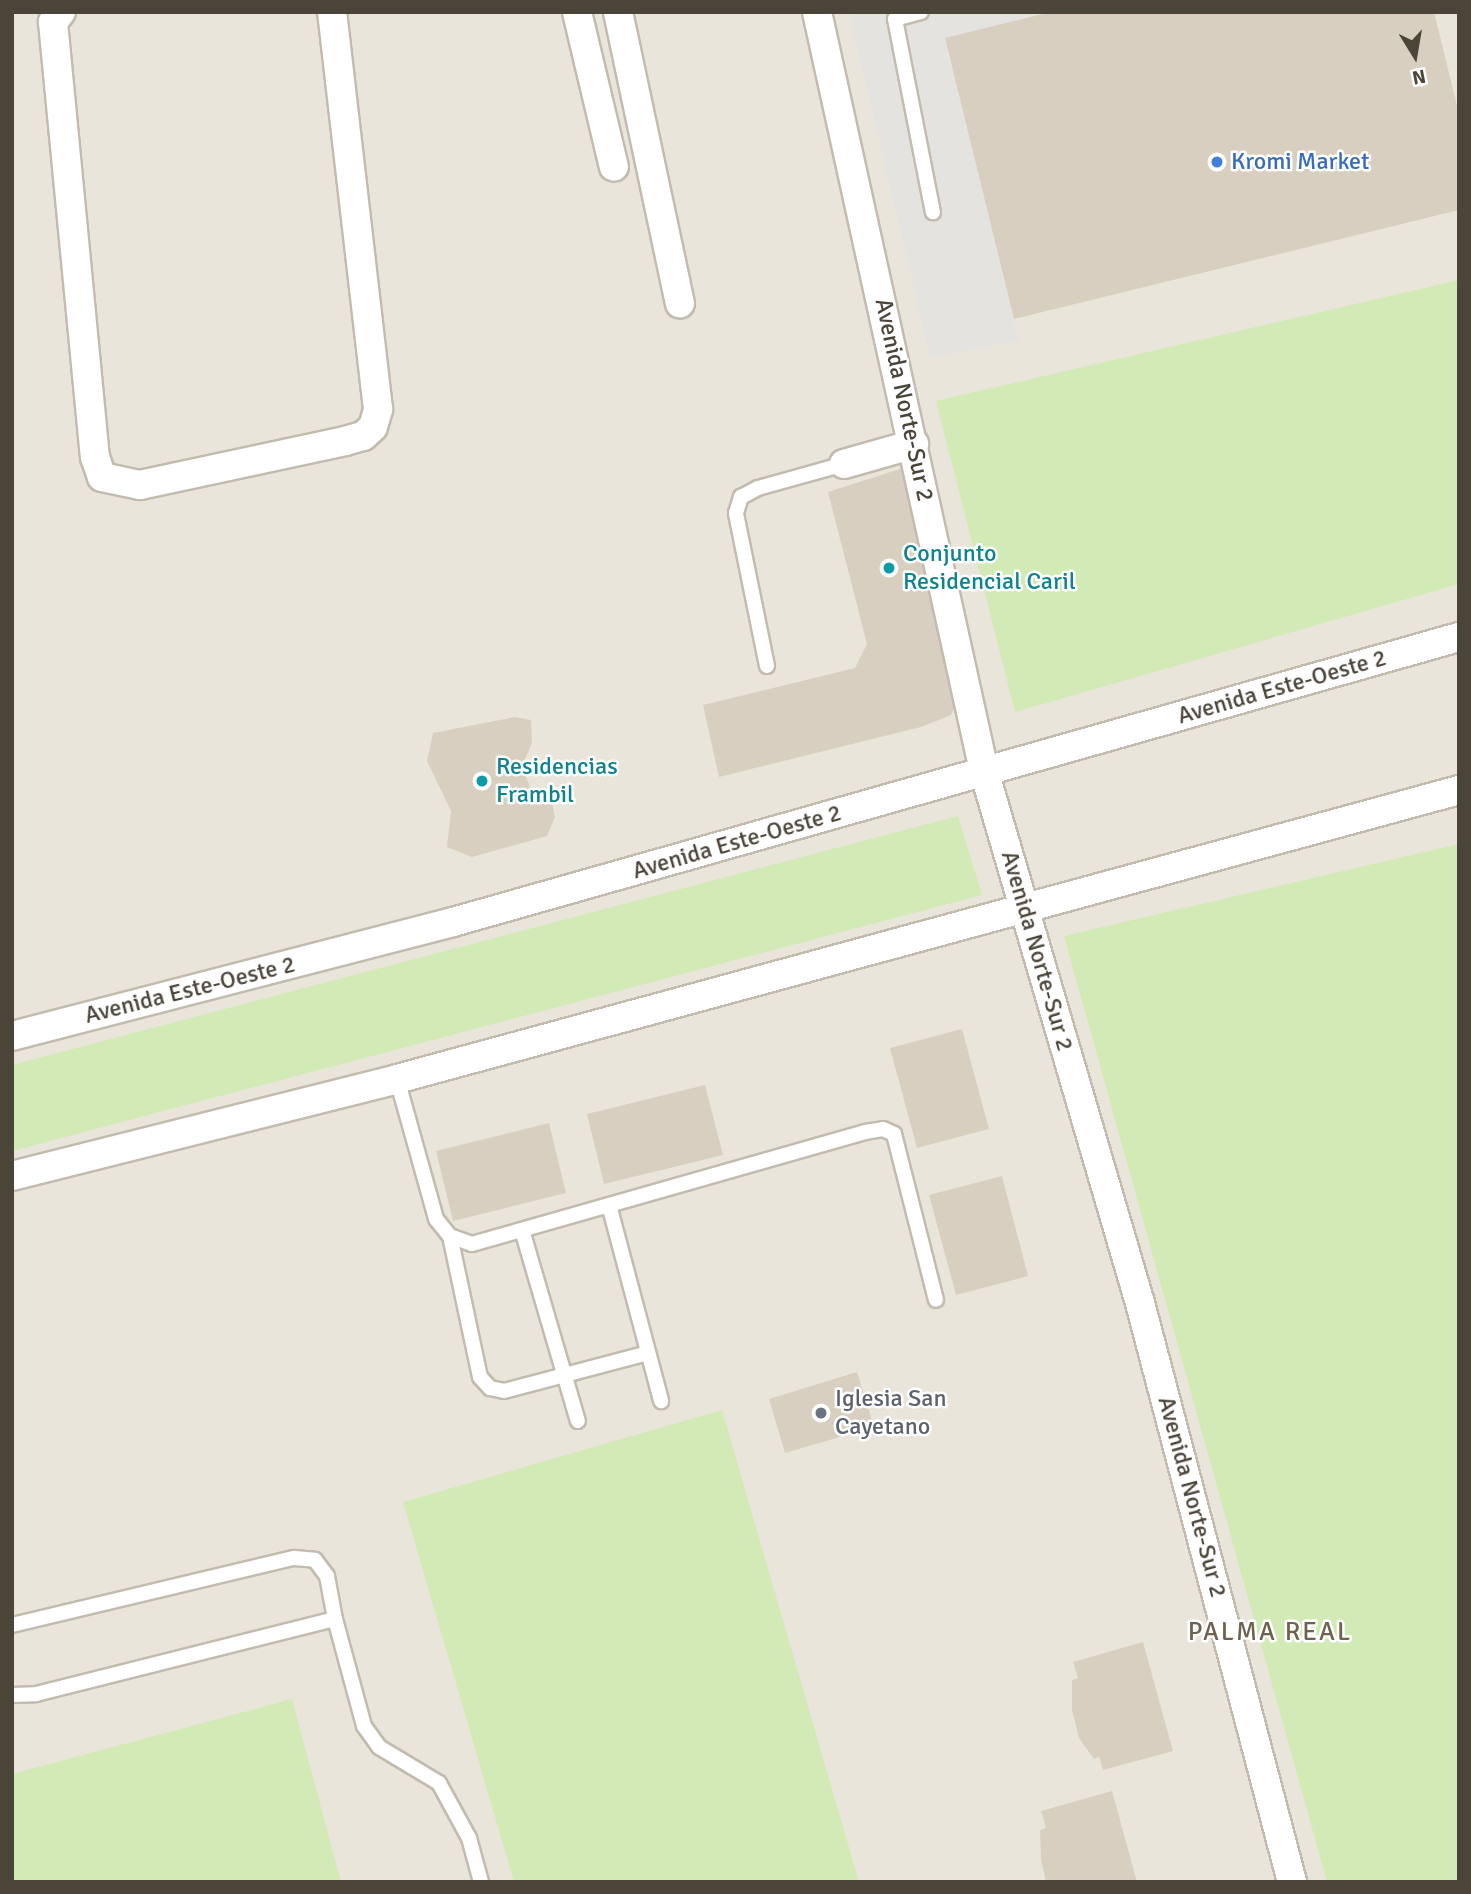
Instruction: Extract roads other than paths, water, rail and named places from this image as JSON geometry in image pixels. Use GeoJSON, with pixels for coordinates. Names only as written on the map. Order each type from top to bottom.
{"type":"FeatureCollection","features":[{"type":"Feature","properties":{"kind":"street"},"geometry":{"type":"LineString","coordinates":[[61,12],[53,22],[95,457],[102,477],[140,485],[345,441],[363,436],[373,427],[377,409],[332,12]]}},
{"type":"Feature","properties":{"kind":"street"},"geometry":{"type":"LineString","coordinates":[[577,12],[614,167]]}},
{"type":"Feature","properties":{"kind":"street"},"geometry":{"type":"LineString","coordinates":[[618,12],[680,303]]}},
{"type":"Feature","properties":{"kind":"street","name":"Avenida Norte-Sur 2"},"geometry":{"type":"LineString","coordinates":[[817,12],[984,771],[1140,1303],[1292,1882]]}},
{"type":"Feature","properties":{"kind":"street"},"geometry":{"type":"LineString","coordinates":[[844,464],[914,444]]}},
{"type":"Feature","properties":{"kind":"street","name":"Avenida Este-Oeste 2"},"geometry":{"type":"LineString","coordinates":[[12,1036],[453,922],[1459,637]]}},
{"type":"Feature","properties":{"kind":"street"},"geometry":{"type":"LineString","coordinates":[[12,1176],[397,1079],[1024,905],[1459,790]]}},
{"type":"Feature","properties":{"kind":"lane"},"geometry":{"type":"LineString","coordinates":[[921,12],[895,15],[933,212]]}},
{"type":"Feature","properties":{"kind":"lane"},"geometry":{"type":"LineString","coordinates":[[767,666],[736,513],[741,498],[758,488],[844,464]]}},
{"type":"Feature","properties":{"kind":"lane"},"geometry":{"type":"LineString","coordinates":[[397,1079],[436,1219],[450,1236],[480,1377],[490,1388],[504,1391],[648,1353]]}},
{"type":"Feature","properties":{"kind":"lane"},"geometry":{"type":"LineString","coordinates":[[450,1236],[472,1244],[883,1129],[894,1134],[904,1157],[936,1300]]}},
{"type":"Feature","properties":{"kind":"lane"},"geometry":{"type":"LineString","coordinates":[[609,1205],[662,1401]]}},
{"type":"Feature","properties":{"kind":"lane"},"geometry":{"type":"LineString","coordinates":[[522,1230],[578,1422]]}},
{"type":"Feature","properties":{"kind":"lane"},"geometry":{"type":"LineString","coordinates":[[12,1625],[294,1558],[315,1560],[327,1576],[335,1619],[363,1726],[379,1747],[439,1783],[470,1838],[481,1882]]}},
{"type":"Feature","properties":{"kind":"lane"},"geometry":{"type":"LineString","coordinates":[[12,1695],[36,1694],[335,1619]]}},
{"type":"Feature","properties":{"kind":"place","name":"Kromi Market"},"geometry":{"type":"Point","coordinates":[1217,162]}},
{"type":"Feature","properties":{"kind":"place","name":"Conjunto Residencial Caril"},"geometry":{"type":"Point","coordinates":[889,568]}},
{"type":"Feature","properties":{"kind":"place","name":"Residencias Frambil"},"geometry":{"type":"Point","coordinates":[482,781]}},
{"type":"Feature","properties":{"kind":"place","name":"Iglesia San Cayetano"},"geometry":{"type":"Point","coordinates":[821,1413]}},
{"type":"Feature","properties":{"kind":"district","name":"PALMA REAL"},"geometry":{"type":"Point","coordinates":[1270,1633]}}]}
